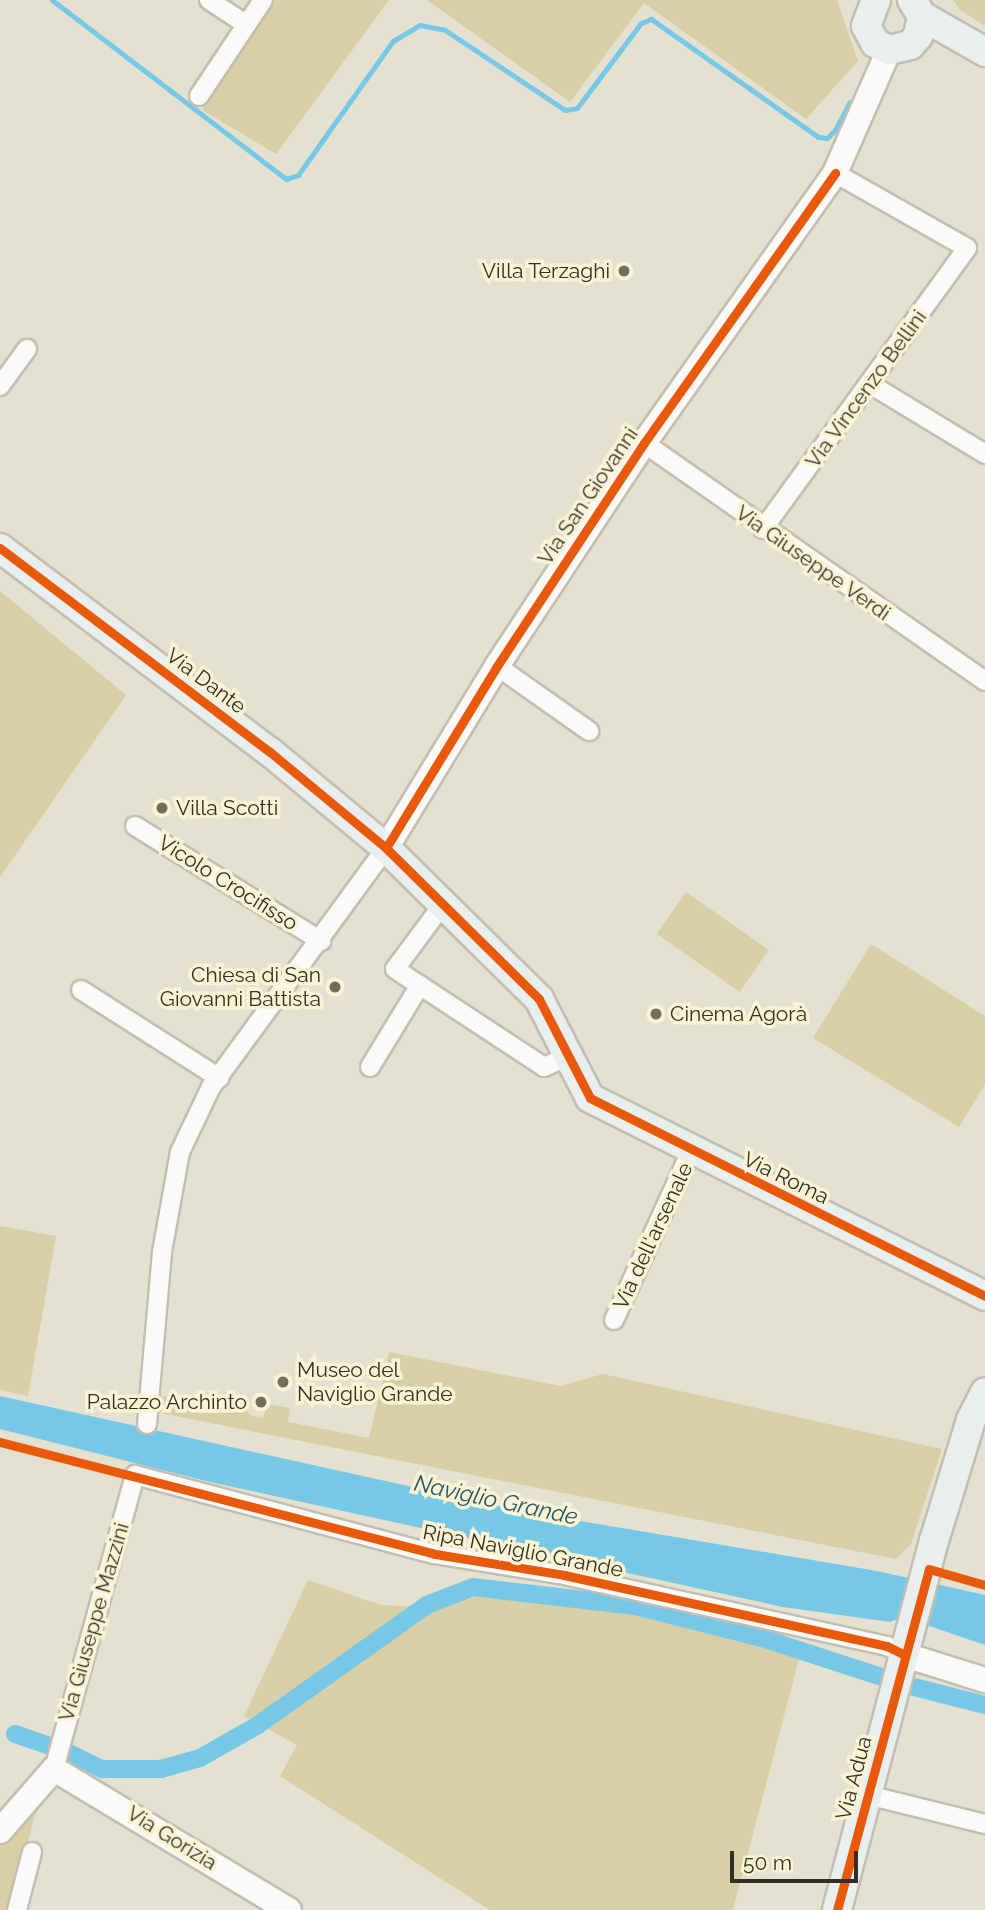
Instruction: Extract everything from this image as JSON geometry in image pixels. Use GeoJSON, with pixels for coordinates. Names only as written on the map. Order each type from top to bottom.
{"type":"FeatureCollection","features":[{"type":"Feature","properties":{"kind":"main road"},"geometry":{"type":"LineString","coordinates":[[870,2],[869,36],[889,50],[910,45],[918,36],[917,8]]}},
{"type":"Feature","properties":{"kind":"main road"},"geometry":{"type":"LineString","coordinates":[[917,8],[985,52]]}},
{"type":"Feature","properties":{"kind":"main road","name":"Via Dante"},"geometry":{"type":"LineString","coordinates":[[0,548],[270,752],[386,848],[441,907],[539,999],[569,1056],[582,1089]]}},
{"type":"Feature","properties":{"kind":"main road","name":"Via Roma"},"geometry":{"type":"LineString","coordinates":[[582,1089],[604,1107],[983,1296]]}},
{"type":"Feature","properties":{"kind":"main road","name":"Via Adua"},"geometry":{"type":"LineString","coordinates":[[838,1910],[867,1795],[971,1420],[985,1392]]}},
{"type":"Feature","properties":{"kind":"street"},"geometry":{"type":"LineString","coordinates":[[209,0],[247,25]]}},
{"type":"Feature","properties":{"kind":"street"},"geometry":{"type":"LineString","coordinates":[[199,96],[263,0]]}},
{"type":"Feature","properties":{"kind":"street","name":"Via San Giovanni"},"geometry":{"type":"LineString","coordinates":[[386,848],[497,666],[644,443],[835,173],[889,50]]}},
{"type":"Feature","properties":{"kind":"street","name":"Via Vincenzo Bellini"},"geometry":{"type":"LineString","coordinates":[[763,528],[967,248],[835,173]]}},
{"type":"Feature","properties":{"kind":"street"},"geometry":{"type":"LineString","coordinates":[[0,386],[27,349]]}},
{"type":"Feature","properties":{"kind":"street"},"geometry":{"type":"LineString","coordinates":[[870,384],[985,454]]}},
{"type":"Feature","properties":{"kind":"street","name":"Via Giuseppe Verdi"},"geometry":{"type":"LineString","coordinates":[[644,443],[985,681]]}},
{"type":"Feature","properties":{"kind":"street"},"geometry":{"type":"LineString","coordinates":[[497,666],[589,731]]}},
{"type":"Feature","properties":{"kind":"street","name":"Vicolo Crocifisso"},"geometry":{"type":"LineString","coordinates":[[135,826],[321,941]]}},
{"type":"Feature","properties":{"kind":"street"},"geometry":{"type":"LineString","coordinates":[[147,1424],[162,1252],[180,1152],[219,1077],[321,941],[386,848]]}},
{"type":"Feature","properties":{"kind":"street"},"geometry":{"type":"LineString","coordinates":[[441,907],[395,969],[544,1067],[569,1056]]}},
{"type":"Feature","properties":{"kind":"street"},"geometry":{"type":"LineString","coordinates":[[370,1067],[420,985]]}},
{"type":"Feature","properties":{"kind":"street"},"geometry":{"type":"LineString","coordinates":[[80,990],[219,1077]]}},
{"type":"Feature","properties":{"kind":"street","name":"Via dell'arsenale"},"geometry":{"type":"LineString","coordinates":[[614,1320],[691,1151]]}},
{"type":"Feature","properties":{"kind":"street","name":"Ripa Naviglio Grande"},"geometry":{"type":"LineString","coordinates":[[135,1475],[435,1553],[564,1575],[887,1646],[908,1645]]}},
{"type":"Feature","properties":{"kind":"street","name":"Via Giuseppe Mazzini"},"geometry":{"type":"LineString","coordinates":[[54,1769],[135,1475]]}},
{"type":"Feature","properties":{"kind":"street"},"geometry":{"type":"LineString","coordinates":[[908,1645],[985,1680]]}},
{"type":"Feature","properties":{"kind":"street"},"geometry":{"type":"LineString","coordinates":[[2,1824],[54,1769]]}},
{"type":"Feature","properties":{"kind":"street","name":"Via Gorizia"},"geometry":{"type":"LineString","coordinates":[[54,1769],[289,1910]]}},
{"type":"Feature","properties":{"kind":"street"},"geometry":{"type":"LineString","coordinates":[[867,1795],[985,1824]]}},
{"type":"Feature","properties":{"kind":"street"},"geometry":{"type":"LineString","coordinates":[[22,1908],[32,1852]]}},
{"type":"Feature","properties":{"kind":"shaded area"},"geometry":{"type":"Polygon","coordinates":[[[275,0],[389,0],[276,154],[202,110],[275,0]]]}},
{"type":"Feature","properties":{"kind":"shaded area"},"geometry":{"type":"Polygon","coordinates":[[[427,0],[837,0],[858,61],[806,119],[644,3],[570,102],[427,0]]]}},
{"type":"Feature","properties":{"kind":"shaded area"},"geometry":{"type":"Polygon","coordinates":[[[953,0],[985,0],[985,26],[960,10],[953,0]]]}},
{"type":"Feature","properties":{"kind":"shaded area"},"geometry":{"type":"Polygon","coordinates":[[[0,591],[126,695],[0,877],[0,591]]]}},
{"type":"Feature","properties":{"kind":"shaded area"},"geometry":{"type":"Polygon","coordinates":[[[686,892],[769,950],[739,992],[657,934],[686,892]]]}},
{"type":"Feature","properties":{"kind":"shaded area"},"geometry":{"type":"Polygon","coordinates":[[[871,944],[985,1016],[985,1084],[959,1127],[813,1038],[871,944]]]}},
{"type":"Feature","properties":{"kind":"shaded area"},"geometry":{"type":"Polygon","coordinates":[[[0,1226],[56,1236],[28,1396],[0,1390],[0,1226]]]}},
{"type":"Feature","properties":{"kind":"shaded area"},"geometry":{"type":"Polygon","coordinates":[[[389,1352],[561,1386],[603,1374],[942,1449],[911,1544],[896,1559],[150,1411],[150,1395],[244,1406],[250,1415],[263,1418],[267,1404],[290,1408],[288,1422],[369,1438],[389,1352]]]}},
{"type":"Feature","properties":{"kind":"shaded area"},"geometry":{"type":"Polygon","coordinates":[[[308,1580],[381,1605],[422,1607],[530,1587],[690,1623],[799,1659],[733,1910],[490,1910],[280,1776],[297,1745],[244,1716],[308,1580]]]}},
{"type":"Feature","properties":{"kind":"shaded area"},"geometry":{"type":"Polygon","coordinates":[[[37,1806],[11,1910],[0,1910],[0,1846],[25,1813],[37,1806]]]}},
{"type":"Feature","properties":{"kind":"water"},"geometry":{"type":"Polygon","coordinates":[[[0,1396],[521,1511],[877,1571],[985,1595],[985,1645],[903,1617],[890,1622],[783,1607],[210,1482],[0,1429],[0,1396]]]}},
{"type":"Feature","properties":{"kind":"waterway"},"geometry":{"type":"LineString","coordinates":[[52,0],[286,179],[298,175],[393,41],[420,25],[445,30],[565,110],[577,108],[641,23],[651,19],[818,137],[827,138],[835,130],[850,102]]}},
{"type":"Feature","properties":{"kind":"waterway"},"geometry":{"type":"LineString","coordinates":[[69,1753],[102,1769],[161,1769],[200,1758],[258,1725],[427,1605],[473,1587],[635,1606],[762,1638],[882,1677]]}},
{"type":"Feature","properties":{"kind":"waterway"},"geometry":{"type":"LineString","coordinates":[[914,1687],[985,1705]]}},
{"type":"Feature","properties":{"kind":"waterway"},"geometry":{"type":"LineString","coordinates":[[15,1734],[53,1747]]}},
{"type":"Feature","properties":{"kind":"cycle path"},"geometry":{"type":"LineString","coordinates":[[386,848],[497,666],[644,443],[835,173]]}},
{"type":"Feature","properties":{"kind":"cycle path"},"geometry":{"type":"LineString","coordinates":[[0,548],[270,752],[386,848],[539,999],[590,1098],[985,1296]]}},
{"type":"Feature","properties":{"kind":"cycle path"},"geometry":{"type":"LineString","coordinates":[[0,1442],[435,1554],[564,1575],[887,1646],[905,1655]]}},
{"type":"Feature","properties":{"kind":"cycle path"},"geometry":{"type":"LineString","coordinates":[[837,1910],[929,1569],[985,1585]]}},
{"type":"Feature","properties":{"kind":"place","name":"Villa Terzaghi"},"geometry":{"type":"Point","coordinates":[624,271]}},
{"type":"Feature","properties":{"kind":"place","name":"Villa Scotti"},"geometry":{"type":"Point","coordinates":[162,808]}},
{"type":"Feature","properties":{"kind":"place","name":"Chiesa di San Giovanni Battista"},"geometry":{"type":"Point","coordinates":[335,987]}},
{"type":"Feature","properties":{"kind":"place","name":"Cinema Agorà"},"geometry":{"type":"Point","coordinates":[656,1014]}},
{"type":"Feature","properties":{"kind":"place","name":"Museo del Naviglio Grande"},"geometry":{"type":"Point","coordinates":[283,1382]}},
{"type":"Feature","properties":{"kind":"place","name":"Palazzo Archinto"},"geometry":{"type":"Point","coordinates":[261,1402]}},
{"type":"Feature","properties":{"kind":"water label","name":"Naviglio Grande"},"geometry":{"type":"Point","coordinates":[496,1500]}}]}
